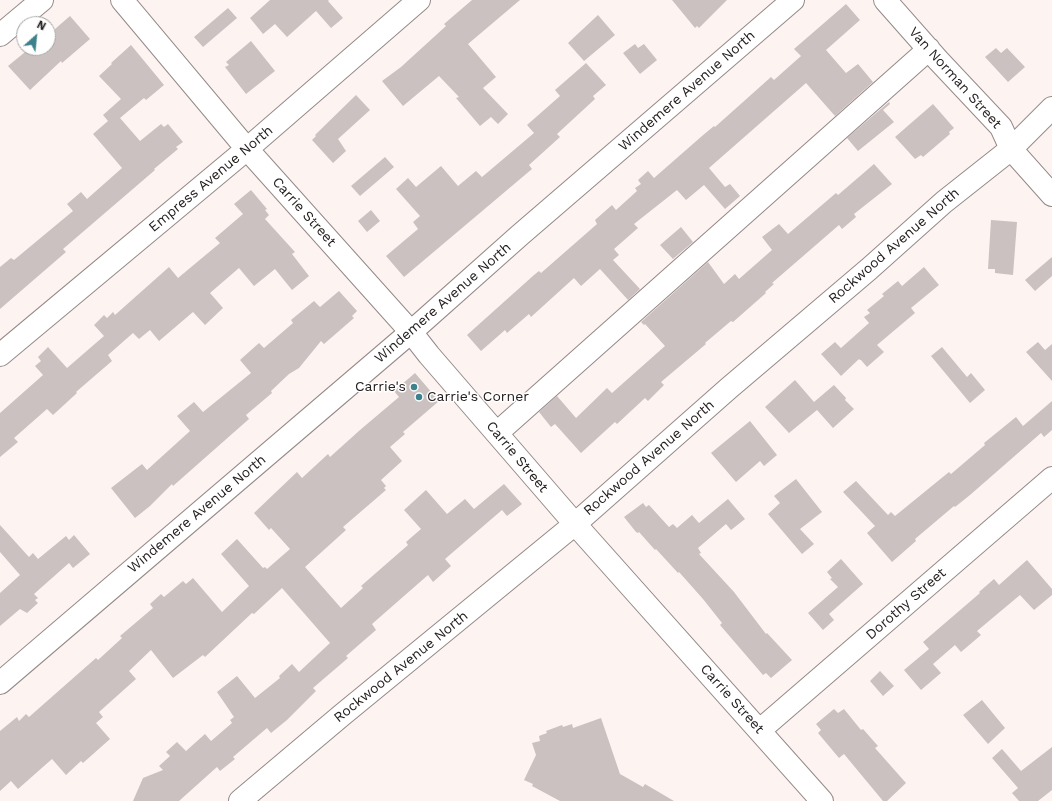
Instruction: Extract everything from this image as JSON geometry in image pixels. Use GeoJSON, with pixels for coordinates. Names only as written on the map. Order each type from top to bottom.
{"type":"FeatureCollection","features":[{"type":"Feature","properties":{"kind":"street"},"geometry":{"type":"LineString","coordinates":[[0,35],[42,0]]}},
{"type":"Feature","properties":{"kind":"street","name":"Carrie Street"},"geometry":{"type":"LineString","coordinates":[[122,0],[247,149],[411,332],[429,355],[575,524],[822,801]]}},
{"type":"Feature","properties":{"kind":"street","name":"Empress Avenue North"},"geometry":{"type":"LineString","coordinates":[[0,355],[247,149],[419,0]]}},
{"type":"Feature","properties":{"kind":"street","name":"Windemere Avenue North"},"geometry":{"type":"LineString","coordinates":[[0,683],[411,332],[526,230],[793,0]]}},
{"type":"Feature","properties":{"kind":"street","name":"Van Norman Street"},"geometry":{"type":"LineString","coordinates":[[885,0],[1001,127],[1011,149],[1052,195]]}},
{"type":"Feature","properties":{"kind":"street"},"geometry":{"type":"LineString","coordinates":[[497,433],[929,49]]}},
{"type":"Feature","properties":{"kind":"street","name":"Rockwood Avenue North"},"geometry":{"type":"LineString","coordinates":[[240,801],[342,715],[575,524],[944,202],[1011,149],[1052,108]]}},
{"type":"Feature","properties":{"kind":"street","name":"Dorothy Street"},"geometry":{"type":"LineString","coordinates":[[760,730],[1052,478]]}},
{"type":"Feature","properties":{"kind":"building"},"geometry":{"type":"Polygon","coordinates":[[[270,0],[329,0],[328,1],[343,18],[331,28],[316,11],[287,37],[275,24],[263,34],[250,18],[270,0]]]}},
{"type":"Feature","properties":{"kind":"building"},"geometry":{"type":"Polygon","coordinates":[[[472,0],[520,0],[468,44],[496,77],[483,88],[508,114],[498,124],[491,117],[480,126],[456,98],[459,97],[439,76],[403,106],[382,81],[401,67],[446,26],[444,24],[472,0]]]}},
{"type":"Feature","properties":{"kind":"building"},"geometry":{"type":"Polygon","coordinates":[[[672,0],[727,0],[699,28],[697,26],[695,28],[672,0]]]}},
{"type":"Feature","properties":{"kind":"building"},"geometry":{"type":"Polygon","coordinates":[[[846,4],[860,20],[826,50],[846,73],[858,64],[873,82],[835,116],[806,83],[709,168],[725,187],[730,184],[740,196],[725,209],[704,185],[686,200],[677,190],[634,224],[638,228],[614,249],[619,255],[613,260],[640,289],[628,300],[600,269],[581,286],[574,278],[531,317],[529,314],[507,333],[505,330],[481,351],[467,335],[534,275],[539,271],[541,273],[597,224],[595,220],[612,205],[616,210],[637,191],[635,188],[641,184],[638,180],[648,171],[654,178],[702,136],[714,126],[715,127],[771,77],[774,80],[801,56],[794,49],[846,4]]]}},
{"type":"Feature","properties":{"kind":"building"},"geometry":{"type":"Polygon","coordinates":[[[228,8],[237,18],[203,47],[194,37],[228,8]]]}},
{"type":"Feature","properties":{"kind":"building"},"geometry":{"type":"Polygon","coordinates":[[[598,15],[615,35],[584,61],[568,43],[598,15]]]}},
{"type":"Feature","properties":{"kind":"building"},"geometry":{"type":"Polygon","coordinates":[[[70,16],[90,39],[62,63],[61,61],[30,90],[8,66],[20,56],[56,56],[56,28],[70,16]]]}},
{"type":"Feature","properties":{"kind":"building"},"geometry":{"type":"Polygon","coordinates":[[[251,41],[275,71],[246,94],[225,67],[229,65],[226,62],[251,41]]]}},
{"type":"Feature","properties":{"kind":"building"},"geometry":{"type":"Polygon","coordinates":[[[635,44],[638,48],[644,44],[657,60],[640,74],[623,53],[635,44]]]}},
{"type":"Feature","properties":{"kind":"building"},"geometry":{"type":"Polygon","coordinates":[[[131,45],[164,85],[146,100],[144,98],[120,118],[140,141],[161,124],[164,127],[168,124],[183,142],[176,147],[178,149],[154,169],[155,170],[63,249],[66,252],[0,309],[0,267],[11,258],[14,260],[73,211],[67,204],[81,192],[87,199],[122,168],[93,134],[108,121],[103,115],[121,99],[99,76],[131,45]]]}},
{"type":"Feature","properties":{"kind":"building"},"geometry":{"type":"Polygon","coordinates":[[[996,48],[1001,53],[1007,48],[1025,67],[1008,82],[985,57],[996,48]]]}},
{"type":"Feature","properties":{"kind":"building"},"geometry":{"type":"Polygon","coordinates":[[[586,63],[606,85],[593,96],[595,99],[557,134],[560,137],[529,165],[532,169],[404,277],[386,256],[418,229],[413,222],[420,216],[396,189],[408,178],[416,187],[441,166],[458,186],[476,171],[482,177],[534,133],[527,125],[560,96],[555,90],[586,63]]]}},
{"type":"Feature","properties":{"kind":"building"},"geometry":{"type":"Polygon","coordinates":[[[356,95],[370,110],[338,139],[346,151],[333,163],[312,140],[316,136],[315,135],[356,95]]]}},
{"type":"Feature","properties":{"kind":"building"},"geometry":{"type":"Polygon","coordinates":[[[889,102],[890,104],[883,110],[894,122],[858,151],[847,138],[889,102]]]}},
{"type":"Feature","properties":{"kind":"building"},"geometry":{"type":"Polygon","coordinates":[[[933,104],[954,128],[949,132],[950,134],[923,157],[921,155],[915,159],[895,137],[933,104]]]}},
{"type":"Feature","properties":{"kind":"building"},"geometry":{"type":"Polygon","coordinates":[[[385,157],[394,167],[360,196],[351,186],[385,157]]]}},
{"type":"Feature","properties":{"kind":"building"},"geometry":{"type":"Polygon","coordinates":[[[874,164],[892,184],[854,214],[856,217],[842,229],[839,225],[772,283],[774,284],[765,292],[766,293],[733,322],[731,321],[705,343],[706,344],[661,382],[664,385],[648,401],[645,398],[617,424],[615,422],[581,453],[555,424],[551,427],[539,412],[557,396],[576,418],[607,388],[612,393],[665,346],[645,324],[644,325],[641,322],[708,262],[724,284],[735,274],[739,279],[772,250],[762,237],[779,224],[788,234],[836,193],[838,195],[874,164]]]}},
{"type":"Feature","properties":{"kind":"building"},"geometry":{"type":"Polygon","coordinates":[[[251,190],[267,209],[265,210],[269,215],[265,219],[295,252],[292,254],[309,276],[292,290],[275,269],[254,286],[239,268],[210,293],[223,308],[205,325],[193,312],[159,341],[150,330],[139,339],[133,333],[108,355],[112,361],[76,392],[77,393],[53,415],[47,409],[14,438],[18,442],[0,457],[0,413],[43,375],[35,366],[41,361],[38,357],[48,347],[67,368],[104,336],[94,325],[104,315],[107,318],[113,312],[115,315],[169,267],[178,278],[220,243],[215,238],[243,214],[234,204],[251,190]]]}},
{"type":"Feature","properties":{"kind":"building"},"geometry":{"type":"Polygon","coordinates":[[[371,210],[380,221],[367,232],[358,221],[371,210]]]}},
{"type":"Feature","properties":{"kind":"building"},"geometry":{"type":"Polygon","coordinates":[[[991,220],[1017,222],[1013,275],[995,273],[995,269],[988,269],[991,220]]]}},
{"type":"Feature","properties":{"kind":"building"},"geometry":{"type":"Polygon","coordinates":[[[681,227],[693,242],[673,259],[660,245],[681,227]]]}},
{"type":"Feature","properties":{"kind":"building"},"geometry":{"type":"Polygon","coordinates":[[[1052,257],[1052,276],[1035,291],[1025,280],[1052,257]]]}},
{"type":"Feature","properties":{"kind":"building"},"geometry":{"type":"Polygon","coordinates":[[[924,267],[939,285],[911,308],[915,313],[877,345],[884,352],[867,367],[859,359],[841,376],[821,354],[835,342],[841,348],[869,323],[864,317],[870,313],[867,310],[884,296],[882,294],[898,281],[902,286],[924,267]]]}},
{"type":"Feature","properties":{"kind":"building"},"geometry":{"type":"Polygon","coordinates":[[[339,291],[357,311],[352,316],[354,318],[324,344],[321,341],[299,368],[289,374],[271,391],[272,393],[246,415],[249,419],[173,486],[172,484],[150,506],[135,518],[111,488],[142,464],[147,470],[190,431],[177,416],[194,402],[203,412],[251,373],[240,360],[259,343],[264,348],[293,323],[291,320],[314,301],[320,307],[339,291]]]}},
{"type":"Feature","properties":{"kind":"building"},"geometry":{"type":"Polygon","coordinates":[[[1038,342],[1045,350],[1052,344],[1052,381],[1026,352],[1038,342]]]}},
{"type":"Feature","properties":{"kind":"building"},"geometry":{"type":"Polygon","coordinates":[[[942,347],[967,377],[971,373],[985,390],[970,403],[931,356],[942,347]]]}},
{"type":"Feature","properties":{"kind":"building"},"geometry":{"type":"Polygon","coordinates":[[[415,373],[439,401],[403,432],[405,434],[390,447],[402,461],[381,480],[386,486],[384,488],[386,490],[343,527],[346,530],[305,567],[341,608],[363,588],[361,586],[408,545],[406,542],[421,529],[404,510],[426,490],[447,514],[465,499],[474,509],[504,484],[522,504],[507,516],[502,510],[445,559],[451,566],[433,582],[428,575],[372,624],[376,630],[346,656],[348,658],[313,688],[316,691],[287,720],[271,733],[267,728],[233,757],[235,759],[220,771],[217,767],[179,801],[133,801],[143,778],[163,770],[159,766],[170,756],[166,752],[177,742],[186,751],[205,734],[211,741],[232,723],[230,720],[234,717],[217,692],[237,676],[255,698],[280,678],[279,676],[292,664],[299,672],[330,643],[282,588],[254,614],[252,613],[205,657],[203,655],[173,678],[151,650],[129,671],[136,679],[99,712],[103,717],[96,723],[110,739],[83,763],[81,761],[66,775],[52,759],[18,789],[11,781],[0,791],[0,731],[17,717],[19,721],[26,714],[29,717],[96,658],[98,660],[122,638],[120,636],[153,608],[150,604],[161,594],[164,597],[183,581],[186,584],[193,578],[222,612],[249,586],[221,554],[237,539],[263,568],[265,567],[267,569],[290,549],[271,528],[269,530],[254,513],[297,472],[302,478],[328,454],[330,457],[399,397],[394,391],[415,373]]]}},
{"type":"Feature","properties":{"kind":"building"},"geometry":{"type":"Polygon","coordinates":[[[795,380],[814,402],[834,385],[854,409],[833,428],[817,410],[789,433],[765,407],[795,380]]]}},
{"type":"Feature","properties":{"kind":"building"},"geometry":{"type":"Polygon","coordinates":[[[1052,401],[1052,430],[1044,437],[1041,433],[970,495],[955,507],[954,506],[915,539],[916,541],[892,562],[867,533],[875,526],[843,492],[856,481],[888,515],[891,512],[895,516],[949,472],[951,474],[985,445],[984,443],[1016,417],[1023,426],[1052,401]]]}},
{"type":"Feature","properties":{"kind":"building"},"geometry":{"type":"Polygon","coordinates":[[[750,421],[777,455],[764,466],[760,461],[736,482],[711,453],[750,421]]]}},
{"type":"Feature","properties":{"kind":"building"},"geometry":{"type":"Polygon","coordinates":[[[796,479],[822,512],[800,529],[814,544],[802,554],[768,514],[780,503],[774,496],[796,479]]]}},
{"type":"Feature","properties":{"kind":"building"},"geometry":{"type":"Polygon","coordinates":[[[728,499],[745,519],[731,530],[726,524],[698,548],[701,553],[699,554],[734,592],[766,634],[767,633],[792,660],[771,678],[766,673],[763,675],[720,625],[722,623],[703,599],[679,572],[678,573],[656,549],[655,550],[639,532],[636,532],[624,517],[643,503],[646,507],[649,505],[669,527],[673,524],[677,528],[692,515],[699,523],[728,499]]]}},
{"type":"Feature","properties":{"kind":"building"},"geometry":{"type":"Polygon","coordinates":[[[0,525],[29,557],[33,553],[38,559],[66,536],[69,540],[74,535],[90,554],[73,568],[69,563],[34,594],[38,598],[35,600],[38,603],[27,613],[20,609],[0,626],[0,593],[20,575],[0,552],[0,525]]]}},
{"type":"Feature","properties":{"kind":"building"},"geometry":{"type":"Polygon","coordinates":[[[841,559],[863,584],[829,614],[834,620],[823,630],[808,613],[838,587],[830,579],[832,578],[827,572],[841,559]]]}},
{"type":"Feature","properties":{"kind":"building"},"geometry":{"type":"Polygon","coordinates":[[[1027,560],[1052,589],[1052,595],[1034,610],[1020,595],[977,631],[981,635],[961,652],[955,645],[933,664],[941,673],[921,690],[904,670],[929,649],[923,642],[994,579],[999,585],[1027,560]]]}},
{"type":"Feature","properties":{"kind":"building"},"geometry":{"type":"Polygon","coordinates":[[[880,671],[894,686],[883,696],[870,681],[880,671]]]}},
{"type":"Feature","properties":{"kind":"building"},"geometry":{"type":"Polygon","coordinates":[[[982,700],[1005,728],[988,744],[963,715],[982,700]]]}},
{"type":"Feature","properties":{"kind":"building"},"geometry":{"type":"Polygon","coordinates":[[[834,709],[838,713],[844,709],[861,730],[863,729],[878,746],[875,748],[906,783],[887,801],[883,801],[844,754],[839,758],[818,733],[821,730],[816,724],[834,709]]]}},
{"type":"Feature","properties":{"kind":"building"},"geometry":{"type":"Polygon","coordinates":[[[601,718],[620,774],[643,787],[645,784],[674,801],[560,801],[524,780],[536,755],[532,743],[540,741],[539,736],[547,733],[546,731],[562,725],[563,727],[572,724],[573,728],[601,718]]]}},
{"type":"Feature","properties":{"kind":"building"},"geometry":{"type":"Polygon","coordinates":[[[1052,747],[1052,790],[1038,801],[1019,801],[1012,793],[1018,788],[992,758],[1002,749],[1021,771],[1052,747]]]}},
{"type":"Feature","properties":{"kind":"place","name":"Carrie's"},"geometry":{"type":"Point","coordinates":[414,387]}},
{"type":"Feature","properties":{"kind":"place","name":"Carrie's Corner"},"geometry":{"type":"Point","coordinates":[419,397]}}]}
